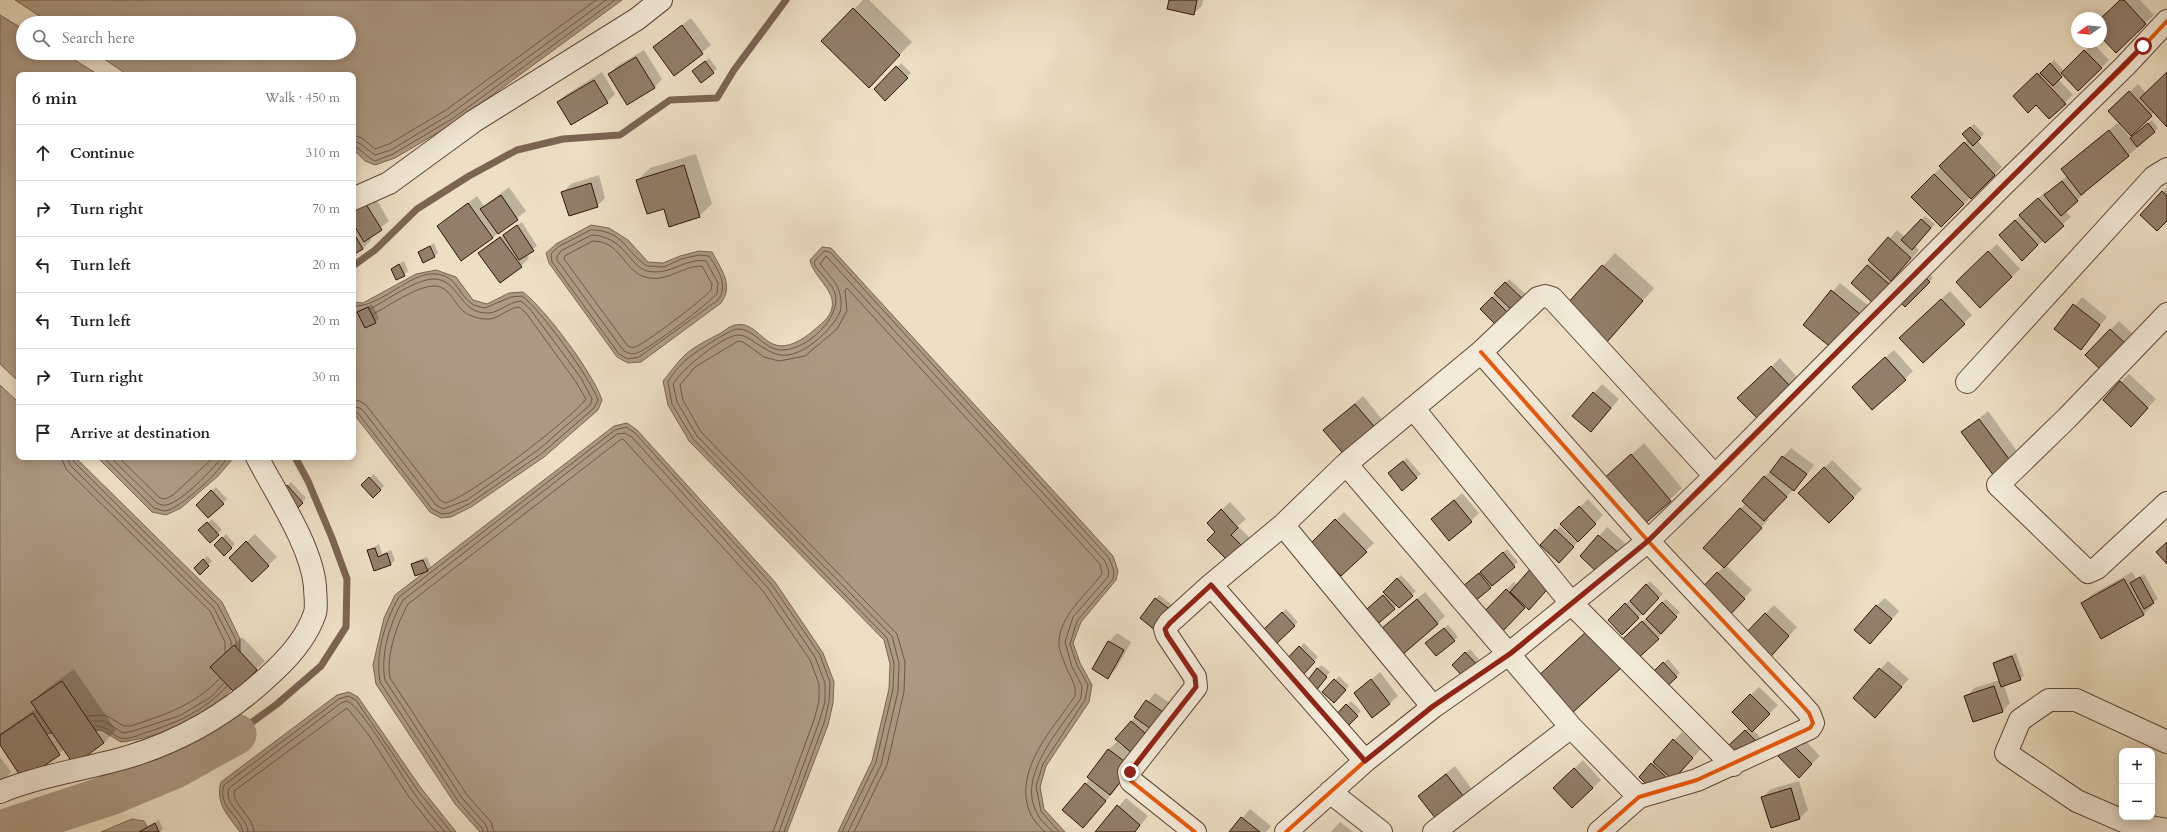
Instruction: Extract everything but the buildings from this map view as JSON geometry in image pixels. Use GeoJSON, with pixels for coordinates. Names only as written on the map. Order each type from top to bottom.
{"type":"FeatureCollection","features":[{"type":"Feature","properties":{"kind":"street"},"geometry":{"type":"LineString","coordinates":[[356,198],[389,183],[474,121],[637,19],[661,0]]}},
{"type":"Feature","properties":{"kind":"street"},"geometry":{"type":"LineString","coordinates":[[1286,832],[1365,761],[1433,706],[1510,654],[1648,541],[1715,476],[2003,185],[2125,66],[2167,21]]}},
{"type":"Feature","properties":{"kind":"street"},"geometry":{"type":"LineString","coordinates":[[1967,382],[2154,177],[2167,169]]}},
{"type":"Feature","properties":{"kind":"street"},"geometry":{"type":"LineString","coordinates":[[1195,832],[1131,781],[1129,776],[1130,772],[1196,687],[1195,677],[1167,635],[1165,629],[1211,585],[1283,525],[1346,464],[1481,352],[1538,298],[1545,296],[1552,298],[1715,476]]}},
{"type":"Feature","properties":{"kind":"street"},"geometry":{"type":"LineString","coordinates":[[2167,314],[2067,418],[1998,485],[2088,572],[2097,568],[2167,503]]}},
{"type":"Feature","properties":{"kind":"street"},"geometry":{"type":"LineString","coordinates":[[1481,352],[1648,541],[1809,713],[1813,723],[1810,728],[1698,780],[1639,797],[1599,832]]}},
{"type":"Feature","properties":{"kind":"street"},"geometry":{"type":"LineString","coordinates":[[1413,408],[1572,603],[1733,765]]}},
{"type":"Feature","properties":{"kind":"street"},"geometry":{"type":"LineString","coordinates":[[4,790],[131,756],[167,743],[198,729],[258,687],[285,661],[303,636],[315,612],[315,585],[309,560],[300,539],[259,460]]}},
{"type":"Feature","properties":{"kind":"street"},"geometry":{"type":"LineString","coordinates":[[1346,464],[1572,728],[1639,797]]}},
{"type":"Feature","properties":{"kind":"street"},"geometry":{"type":"LineString","coordinates":[[1283,525],[1433,706]]}},
{"type":"Feature","properties":{"kind":"street"},"geometry":{"type":"LineString","coordinates":[[1211,585],[1365,761]]}},
{"type":"Feature","properties":{"kind":"street"},"geometry":{"type":"LineString","coordinates":[[2167,742],[2076,700],[2049,700],[2020,720],[2006,753],[2077,801],[2128,823],[2167,830]]}},
{"type":"Feature","properties":{"kind":"street"},"geometry":{"type":"LineString","coordinates":[[1434,832],[1572,728]]}},
{"type":"Feature","properties":{"kind":"street"},"geometry":{"type":"LineString","coordinates":[[1330,792],[1382,832]]}},
{"type":"Feature","properties":{"kind":"water"},"geometry":{"type":"Polygon","coordinates":[[[15,0],[622,0],[454,123],[395,158],[375,165],[365,161],[356,152],[356,72],[124,72],[106,60],[356,60],[356,16],[39,16],[15,0]]]}},
{"type":"Feature","properties":{"kind":"water"},"geometry":{"type":"Polygon","coordinates":[[[0,15],[16,25],[16,60],[74,60],[94,72],[16,72],[16,379],[0,364],[0,15]]]}},
{"type":"Feature","properties":{"kind":"water"},"geometry":{"type":"Polygon","coordinates":[[[591,225],[609,228],[628,240],[648,262],[663,263],[680,256],[699,251],[712,252],[725,277],[725,296],[721,303],[641,362],[628,363],[617,357],[549,263],[546,253],[556,244],[591,225]]]}},
{"type":"Feature","properties":{"kind":"water"},"geometry":{"type":"Polygon","coordinates":[[[822,247],[831,248],[1113,556],[1118,571],[1116,580],[1081,622],[1073,643],[1080,663],[1092,685],[1089,702],[1046,766],[1040,787],[1044,809],[1065,832],[838,832],[872,761],[889,689],[890,664],[884,640],[689,441],[668,405],[663,381],[679,361],[689,352],[735,325],[745,325],[775,345],[785,346],[797,342],[819,326],[829,315],[832,308],[831,295],[815,272],[810,260],[822,247]]]}},
{"type":"Feature","properties":{"kind":"water"},"geometry":{"type":"Polygon","coordinates":[[[436,270],[456,277],[473,300],[487,304],[509,293],[523,292],[544,313],[568,343],[589,374],[602,400],[598,410],[544,457],[471,507],[451,517],[441,518],[430,512],[356,417],[356,302],[363,303],[416,274],[436,270]]]}},
{"type":"Feature","properties":{"kind":"water"},"geometry":{"type":"Polygon","coordinates":[[[0,385],[16,400],[16,460],[78,460],[222,602],[240,639],[240,679],[217,704],[196,718],[159,734],[133,740],[121,742],[101,730],[23,735],[0,733],[0,385]]]}},
{"type":"Feature","properties":{"kind":"water"},"geometry":{"type":"Polygon","coordinates":[[[627,423],[637,430],[775,582],[823,653],[834,682],[833,703],[828,725],[787,832],[480,832],[455,804],[376,684],[373,665],[384,618],[395,595],[614,426],[627,423]]]}},
{"type":"Feature","properties":{"kind":"water"},"geometry":{"type":"Polygon","coordinates":[[[100,460],[231,460],[218,476],[181,508],[166,515],[152,512],[100,460]]]}},
{"type":"Feature","properties":{"kind":"water"},"geometry":{"type":"Polygon","coordinates":[[[349,692],[358,697],[421,788],[456,832],[240,832],[227,815],[221,803],[221,782],[337,695],[349,692]]]}},
{"type":"Feature","properties":{"kind":"water"},"geometry":{"type":"Polygon","coordinates":[[[132,819],[144,821],[150,832],[101,832],[132,819]]]}},
{"type":"Feature","properties":{"kind":"waterway"},"geometry":{"type":"LineString","coordinates":[[356,264],[375,250],[417,209],[469,176],[517,150],[563,139],[620,135],[670,100],[717,98],[734,70],[786,0]]}},
{"type":"Feature","properties":{"kind":"waterway"},"geometry":{"type":"LineString","coordinates":[[236,734],[277,704],[321,666],[346,627],[347,579],[332,538],[308,481],[297,460]]}},
{"type":"Feature","properties":{"kind":"waterway"},"geometry":{"type":"LineString","coordinates":[[0,831],[110,795],[175,768],[236,734]]}},
{"type":"Feature","properties":{"kind":"cycle path"},"geometry":{"type":"LineString","coordinates":[[1286,832],[1365,761],[1433,707],[1510,653],[1648,541],[1715,476],[2003,185],[2125,66],[2167,21]]}},
{"type":"Feature","properties":{"kind":"cycle path"},"geometry":{"type":"LineString","coordinates":[[1481,352],[1648,541],[1809,713],[1813,723],[1810,728],[1697,780],[1639,797],[1599,832]]}},
{"type":"Feature","properties":{"kind":"cycle path"},"geometry":{"type":"LineString","coordinates":[[1195,832],[1131,781],[1129,772],[1196,687],[1195,677],[1167,635],[1165,629],[1169,623],[1211,585],[1365,761]]}},
{"type":"Feature","properties":{"kind":"route"},"geometry":{"type":"LineString","coordinates":[[1130,772],[1196,687],[1197,682],[1195,677],[1167,635],[1165,629],[1211,585],[1365,761],[1433,706],[1510,654],[1648,541],[1715,476],[2003,185],[2125,66],[2143,46]]}}]}
